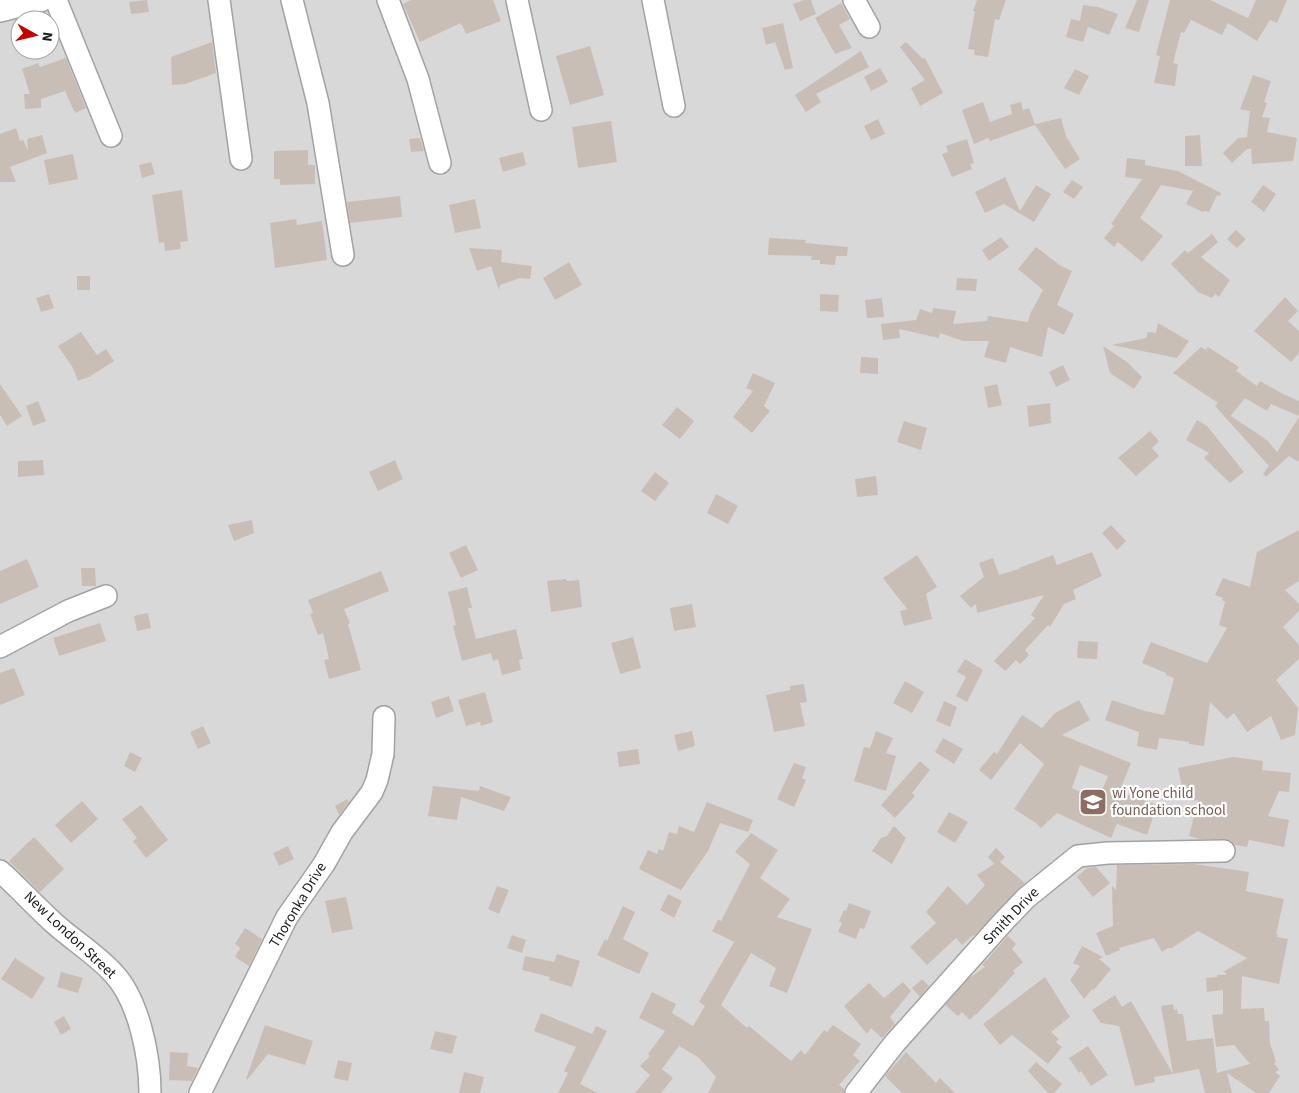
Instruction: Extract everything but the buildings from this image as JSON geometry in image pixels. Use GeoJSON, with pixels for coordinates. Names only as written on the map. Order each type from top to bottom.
{"type":"FeatureCollection","features":[{"type":"Feature","properties":{"kind":"street"},"geometry":{"type":"LineString","coordinates":[[56,0],[111,136]]}},
{"type":"Feature","properties":{"kind":"street"},"geometry":{"type":"LineString","coordinates":[[219,0],[241,159]]}},
{"type":"Feature","properties":{"kind":"street"},"geometry":{"type":"LineString","coordinates":[[292,0],[318,103],[343,255]]}},
{"type":"Feature","properties":{"kind":"street"},"geometry":{"type":"LineString","coordinates":[[388,0],[418,79],[440,163]]}},
{"type":"Feature","properties":{"kind":"street"},"geometry":{"type":"LineString","coordinates":[[517,0],[541,110]]}},
{"type":"Feature","properties":{"kind":"street"},"geometry":{"type":"LineString","coordinates":[[653,0],[674,106]]}},
{"type":"Feature","properties":{"kind":"street"},"geometry":{"type":"LineString","coordinates":[[854,0],[870,27]]}},
{"type":"Feature","properties":{"kind":"street"},"geometry":{"type":"LineString","coordinates":[[0,11],[35,1]]}},
{"type":"Feature","properties":{"kind":"street"},"geometry":{"type":"LineString","coordinates":[[0,647],[68,611],[106,596]]}},
{"type":"Feature","properties":{"kind":"street","name":"Thoronka Drive"},"geometry":{"type":"LineString","coordinates":[[200,1093],[287,917],[324,864],[342,832],[372,792],[382,766],[384,717]]}},
{"type":"Feature","properties":{"kind":"street","name":"Smith Drive"},"geometry":{"type":"LineString","coordinates":[[856,1093],[894,1044],[1009,916],[1026,898],[1078,856],[1108,853],[1224,851]]}},
{"type":"Feature","properties":{"kind":"street","name":"New London Street"},"geometry":{"type":"LineString","coordinates":[[0,871],[55,924],[114,974],[124,988],[135,1013],[145,1048],[150,1093]]}},
{"type":"Feature","properties":{"kind":"shaded area"},"geometry":{"type":"Polygon","coordinates":[[[0,0],[1299,0],[1299,1093],[0,1093],[0,0]]]}},
{"type":"Feature","properties":{"kind":"place","name":"wi Yone child foundation school"},"geometry":{"type":"Point","coordinates":[1093,802]}}]}
